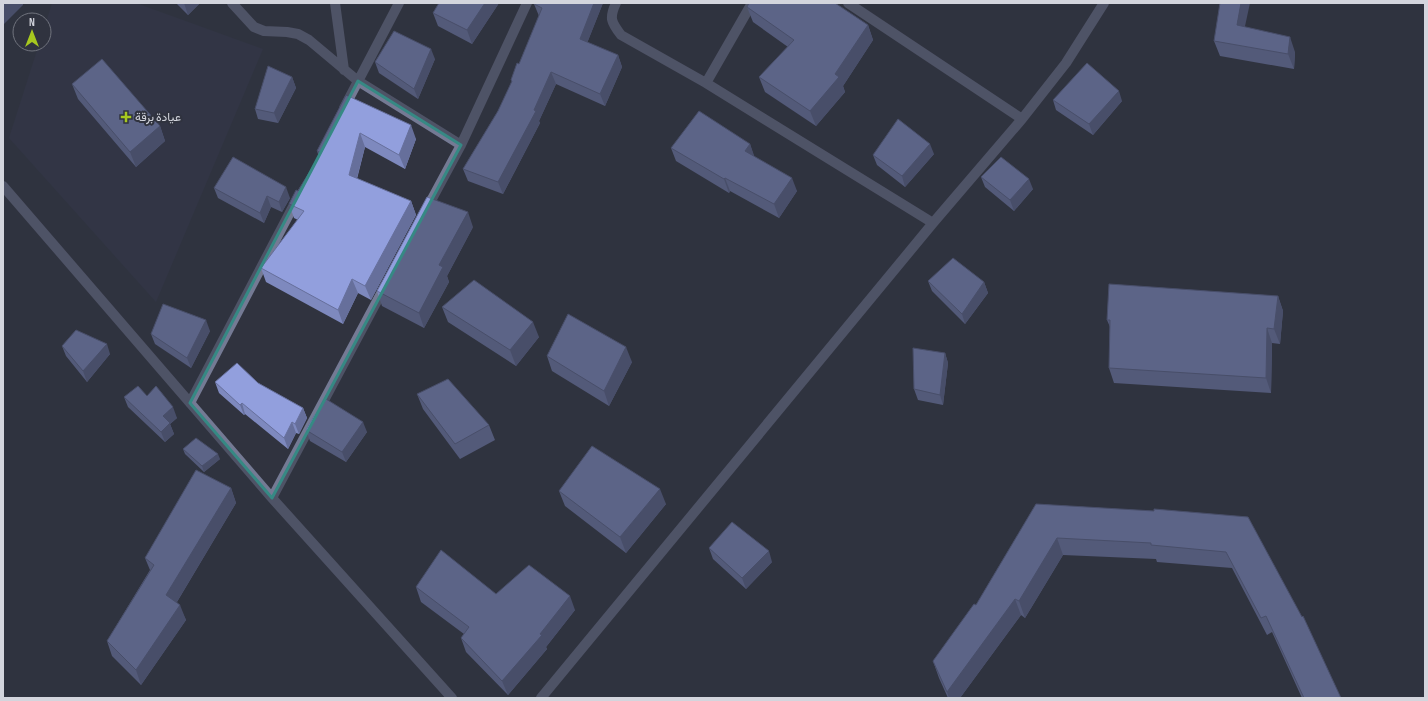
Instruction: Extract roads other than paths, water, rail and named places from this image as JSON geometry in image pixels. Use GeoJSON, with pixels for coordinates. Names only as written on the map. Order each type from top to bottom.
{"type":"FeatureCollection","features":[{"type":"Feature","properties":{"kind":"street"},"geometry":{"type":"LineString","coordinates":[[232,3],[254,27],[264,31],[298,34],[309,40],[358,81],[461,145]]}},
{"type":"Feature","properties":{"kind":"street"},"geometry":{"type":"LineString","coordinates":[[335,3],[344,70]]}},
{"type":"Feature","properties":{"kind":"street"},"geometry":{"type":"LineString","coordinates":[[340,116],[399,3]]}},
{"type":"Feature","properties":{"kind":"street"},"geometry":{"type":"LineString","coordinates":[[420,221],[461,145],[527,3]]}},
{"type":"Feature","properties":{"kind":"street"},"geometry":{"type":"LineString","coordinates":[[616,3],[612,11],[611,18],[613,24],[621,35],[706,83],[933,224]]}},
{"type":"Feature","properties":{"kind":"street"},"geometry":{"type":"LineString","coordinates":[[706,83],[752,3]]}},
{"type":"Feature","properties":{"kind":"street"},"geometry":{"type":"LineString","coordinates":[[848,3],[1022,119]]}},
{"type":"Feature","properties":{"kind":"street"},"geometry":{"type":"LineString","coordinates":[[541,698],[933,224],[1022,119],[1066,63],[1104,3]]}},
{"type":"Feature","properties":{"kind":"street"},"geometry":{"type":"LineString","coordinates":[[3,186],[272,498],[452,698]]}},
{"type":"Feature","properties":{"kind":"street"},"geometry":{"type":"LineString","coordinates":[[190,403],[300,193]]}},
{"type":"Feature","properties":{"kind":"street"},"geometry":{"type":"LineString","coordinates":[[272,498],[390,276]]}},
{"type":"Feature","properties":{"kind":"place","name":"عيادة برقة"},"geometry":{"type":"Point","coordinates":[126,117]}}]}
